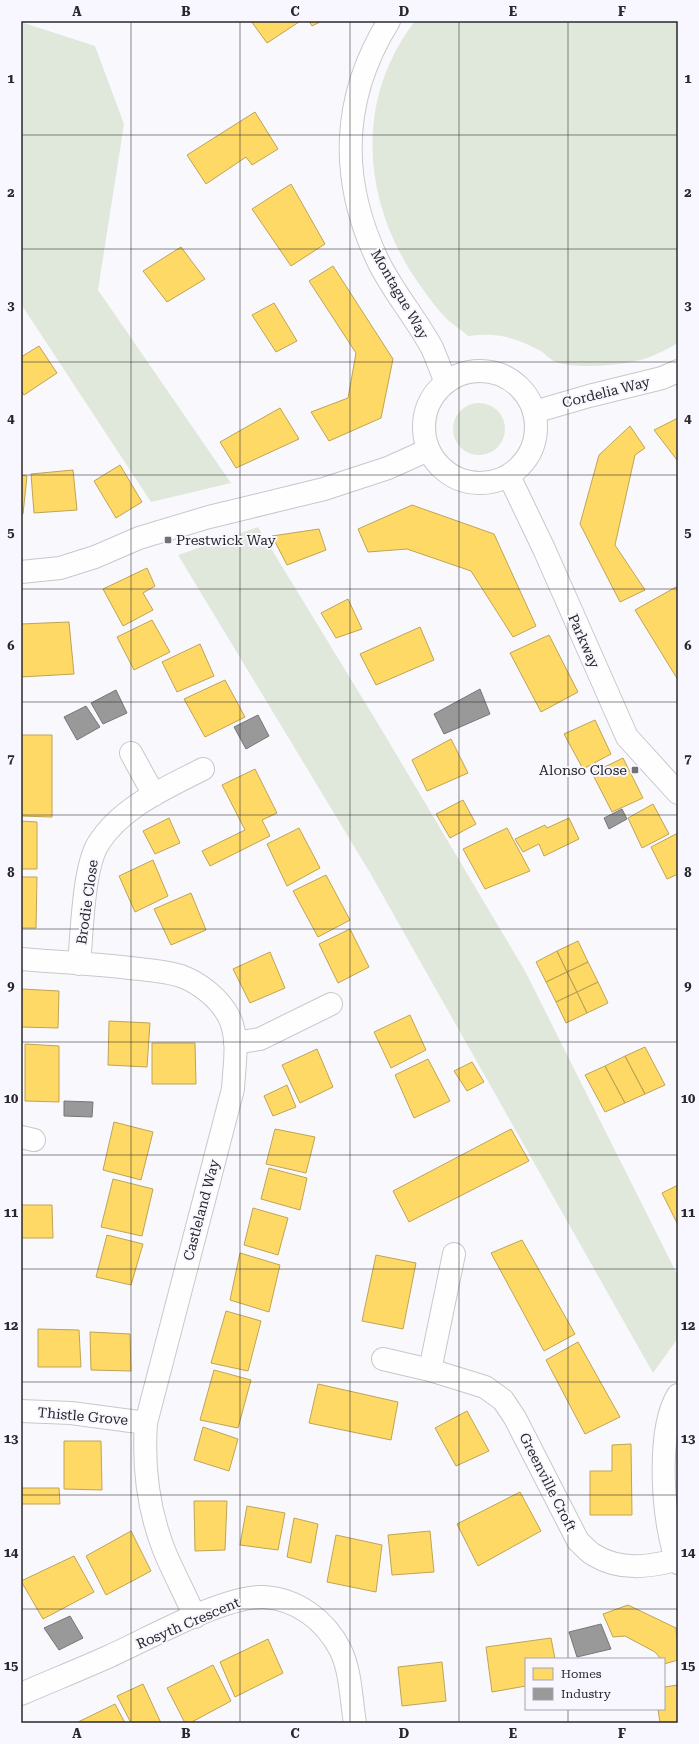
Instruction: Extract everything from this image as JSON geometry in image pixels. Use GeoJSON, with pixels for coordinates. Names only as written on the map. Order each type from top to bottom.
{"type":"FeatureCollection","features":[{"type":"Feature","properties":{"kind":"street","name":"Montague Way"},"geometry":{"type":"LineString","coordinates":[[389,21],[371,53],[356,100],[351,121],[352,172],[359,211],[378,261],[432,349],[446,382]]}},
{"type":"Feature","properties":{"kind":"street"},"geometry":{"type":"LineString","coordinates":[[478,371],[496,373],[513,382],[526,395],[534,412],[536,430],[532,448],[523,464],[509,476],[491,483],[472,484],[453,478],[438,466],[428,450],[423,432],[425,413],[433,396],[446,382],[461,374],[478,371]]}},
{"type":"Feature","properties":{"kind":"street","name":"Cordelia Way"},"geometry":{"type":"LineString","coordinates":[[534,412],[589,396],[662,378],[678,371]]}},
{"type":"Feature","properties":{"kind":"street"},"geometry":{"type":"LineString","coordinates":[[21,572],[60,568],[95,557],[139,538],[209,517],[324,490],[388,468],[428,450]]}},
{"type":"Feature","properties":{"kind":"street","name":"Parkway"},"geometry":{"type":"LineString","coordinates":[[509,476],[544,550],[627,737],[678,793]]}},
{"type":"Feature","properties":{"kind":"street"},"geometry":{"type":"LineString","coordinates":[[131,753],[154,795]]}},
{"type":"Feature","properties":{"kind":"street","name":"Brodie Close"},"geometry":{"type":"LineString","coordinates":[[79,964],[90,866],[97,845],[114,823],[154,795],[203,769]]}},
{"type":"Feature","properties":{"kind":"street","name":"Castleland Way"},"geometry":{"type":"LineString","coordinates":[[21,959],[157,971],[182,976],[202,986],[229,1017],[235,1043],[233,1089],[146,1423],[144,1451],[146,1483],[153,1516],[164,1549],[195,1617]]}},
{"type":"Feature","properties":{"kind":"street"},"geometry":{"type":"LineString","coordinates":[[235,1043],[260,1038],[331,1004]]}},
{"type":"Feature","properties":{"kind":"street"},"geometry":{"type":"LineString","coordinates":[[430,1370],[454,1254]]}},
{"type":"Feature","properties":{"kind":"street","name":"Greenville Croft"},"geometry":{"type":"LineString","coordinates":[[383,1359],[430,1370],[485,1387],[504,1400],[515,1418],[578,1541],[593,1555],[612,1563],[633,1567],[677,1561]]}},
{"type":"Feature","properties":{"kind":"street"},"geometry":{"type":"LineString","coordinates":[[677,1561],[665,1507],[663,1480],[668,1422],[678,1395]]}},
{"type":"Feature","properties":{"kind":"street","name":"Thistle Grove"},"geometry":{"type":"LineString","coordinates":[[21,1411],[71,1413],[146,1423]]}},
{"type":"Feature","properties":{"kind":"street","name":"Rosyth Crescent"},"geometry":{"type":"LineString","coordinates":[[21,1694],[109,1657],[195,1617],[238,1600],[263,1597],[285,1600],[308,1610],[329,1632],[340,1649],[346,1666],[355,1723]]}},
{"type":"Feature","properties":{"kind":"shaded area"},"geometry":{"type":"Polygon","coordinates":[[[415,21],[678,21],[678,343],[641,360],[604,366],[577,366],[556,362],[539,350],[513,339],[496,335],[468,336],[438,310],[402,257],[387,224],[377,190],[373,155],[374,120],[381,86],[395,53],[415,21]]]}},
{"type":"Feature","properties":{"kind":"shaded area"},"geometry":{"type":"Polygon","coordinates":[[[21,22],[95,46],[124,124],[98,290],[231,483],[151,502],[21,304],[21,22]]]}},
{"type":"Feature","properties":{"kind":"shaded area"},"geometry":{"type":"Polygon","coordinates":[[[479,403],[493,407],[501,415],[505,429],[501,443],[493,451],[479,455],[465,451],[457,443],[453,429],[457,415],[465,407],[479,403]]]}},
{"type":"Feature","properties":{"kind":"shaded area"},"geometry":{"type":"Polygon","coordinates":[[[258,527],[383,732],[525,971],[678,1276],[678,1338],[653,1373],[369,871],[178,555],[258,527]]]}},
{"type":"Feature","properties":{"kind":"building: Homes"},"geometry":{"type":"Polygon","coordinates":[[[251,21],[298,21],[299,22],[267,43],[251,21]]]}},
{"type":"Feature","properties":{"kind":"building: Homes"},"geometry":{"type":"Polygon","coordinates":[[[309,21],[322,21],[312,26],[309,21]]]}},
{"type":"Feature","properties":{"kind":"building: Homes"},"geometry":{"type":"Polygon","coordinates":[[[255,112],[278,149],[252,165],[246,157],[206,184],[187,155],[255,112]]]}},
{"type":"Feature","properties":{"kind":"building: Homes"},"geometry":{"type":"Polygon","coordinates":[[[291,184],[325,244],[291,266],[252,209],[291,184]]]}},
{"type":"Feature","properties":{"kind":"building: Homes"},"geometry":{"type":"Polygon","coordinates":[[[181,247],[205,279],[167,302],[143,271],[181,247]]]}},
{"type":"Feature","properties":{"kind":"building: Homes"},"geometry":{"type":"Polygon","coordinates":[[[333,266],[393,359],[381,418],[329,441],[311,412],[348,398],[356,353],[309,281],[333,266]]]}},
{"type":"Feature","properties":{"kind":"building: Homes"},"geometry":{"type":"Polygon","coordinates":[[[274,303],[297,341],[276,352],[252,315],[274,303]]]}},
{"type":"Feature","properties":{"kind":"building: Homes"},"geometry":{"type":"Polygon","coordinates":[[[39,346],[57,373],[24,395],[21,390],[21,357],[39,346]]]}},
{"type":"Feature","properties":{"kind":"building: Homes"},"geometry":{"type":"Polygon","coordinates":[[[280,408],[299,439],[236,468],[220,442],[280,408]]]}},
{"type":"Feature","properties":{"kind":"building: Homes"},"geometry":{"type":"Polygon","coordinates":[[[678,418],[678,460],[677,460],[654,430],[678,418]]]}},
{"type":"Feature","properties":{"kind":"building: Homes"},"geometry":{"type":"Polygon","coordinates":[[[630,426],[645,448],[635,455],[615,545],[645,590],[620,602],[580,524],[599,455],[630,426]]]}},
{"type":"Feature","properties":{"kind":"building: Homes"},"geometry":{"type":"Polygon","coordinates":[[[120,465],[142,502],[116,518],[94,481],[120,465]]]}},
{"type":"Feature","properties":{"kind":"building: Homes"},"geometry":{"type":"Polygon","coordinates":[[[73,470],[77,510],[34,513],[31,474],[73,470]]]}},
{"type":"Feature","properties":{"kind":"building: Homes"},"geometry":{"type":"Polygon","coordinates":[[[21,475],[27,476],[23,514],[21,514],[21,475]]]}},
{"type":"Feature","properties":{"kind":"building: Homes"},"geometry":{"type":"Polygon","coordinates":[[[412,505],[494,534],[536,626],[513,637],[471,571],[407,549],[368,552],[358,529],[412,505]]]}},
{"type":"Feature","properties":{"kind":"building: Homes"},"geometry":{"type":"Polygon","coordinates":[[[319,529],[326,550],[287,565],[272,536],[319,529]]]}},
{"type":"Feature","properties":{"kind":"building: Homes"},"geometry":{"type":"Polygon","coordinates":[[[147,568],[155,586],[143,593],[153,610],[123,626],[103,589],[147,568]]]}},
{"type":"Feature","properties":{"kind":"building: Homes"},"geometry":{"type":"Polygon","coordinates":[[[676,587],[678,591],[678,680],[635,610],[676,587]]]}},
{"type":"Feature","properties":{"kind":"building: Homes"},"geometry":{"type":"Polygon","coordinates":[[[348,599],[362,629],[336,638],[321,613],[348,599]]]}},
{"type":"Feature","properties":{"kind":"building: Homes"},"geometry":{"type":"Polygon","coordinates":[[[152,620],[170,652],[134,670],[117,637],[152,620]]]}},
{"type":"Feature","properties":{"kind":"building: Homes"},"geometry":{"type":"Polygon","coordinates":[[[69,622],[74,674],[21,677],[21,624],[69,622]]]}},
{"type":"Feature","properties":{"kind":"building: Homes"},"geometry":{"type":"Polygon","coordinates":[[[420,627],[434,660],[376,685],[360,654],[420,627]]]}},
{"type":"Feature","properties":{"kind":"building: Homes"},"geometry":{"type":"Polygon","coordinates":[[[549,635],[578,692],[541,712],[510,653],[549,635]]]}},
{"type":"Feature","properties":{"kind":"building: Homes"},"geometry":{"type":"Polygon","coordinates":[[[200,644],[214,676],[177,692],[162,662],[200,644]]]}},
{"type":"Feature","properties":{"kind":"building: Homes"},"geometry":{"type":"Polygon","coordinates":[[[225,680],[245,717],[205,737],[184,699],[225,680]]]}},
{"type":"Feature","properties":{"kind":"building: Homes"},"geometry":{"type":"Polygon","coordinates":[[[595,720],[611,754],[583,769],[564,734],[595,720]]]}},
{"type":"Feature","properties":{"kind":"building: Homes"},"geometry":{"type":"Polygon","coordinates":[[[21,735],[52,735],[52,817],[21,816],[21,735]]]}},
{"type":"Feature","properties":{"kind":"building: Homes"},"geometry":{"type":"Polygon","coordinates":[[[451,739],[468,773],[427,791],[412,760],[451,739]]]}},
{"type":"Feature","properties":{"kind":"building: Homes"},"geometry":{"type":"Polygon","coordinates":[[[623,758],[643,798],[612,812],[592,773],[623,758]]]}},
{"type":"Feature","properties":{"kind":"building: Homes"},"geometry":{"type":"Polygon","coordinates":[[[255,769],[277,813],[262,820],[270,836],[210,866],[202,851],[245,830],[222,785],[255,769]]]}},
{"type":"Feature","properties":{"kind":"building: Homes"},"geometry":{"type":"Polygon","coordinates":[[[463,800],[476,824],[450,838],[436,814],[463,800]]]}},
{"type":"Feature","properties":{"kind":"building: Homes"},"geometry":{"type":"Polygon","coordinates":[[[653,804],[669,834],[642,848],[628,818],[653,804]]]}},
{"type":"Feature","properties":{"kind":"building: Homes"},"geometry":{"type":"Polygon","coordinates":[[[169,818],[180,843],[155,854],[143,831],[169,818]]]}},
{"type":"Feature","properties":{"kind":"building: Homes"},"geometry":{"type":"Polygon","coordinates":[[[569,818],[579,839],[544,856],[539,844],[523,852],[515,839],[545,825],[547,828],[569,818]]]}},
{"type":"Feature","properties":{"kind":"building: Homes"},"geometry":{"type":"Polygon","coordinates":[[[21,821],[37,822],[37,869],[21,869],[21,821]]]}},
{"type":"Feature","properties":{"kind":"building: Homes"},"geometry":{"type":"Polygon","coordinates":[[[299,828],[320,868],[287,886],[267,844],[299,828]]]}},
{"type":"Feature","properties":{"kind":"building: Homes"},"geometry":{"type":"Polygon","coordinates":[[[507,828],[530,871],[485,889],[463,849],[507,828]]]}},
{"type":"Feature","properties":{"kind":"building: Homes"},"geometry":{"type":"Polygon","coordinates":[[[678,833],[678,874],[667,879],[651,847],[678,833]]]}},
{"type":"Feature","properties":{"kind":"building: Homes"},"geometry":{"type":"Polygon","coordinates":[[[153,860],[168,896],[135,912],[119,876],[153,860]]]}},
{"type":"Feature","properties":{"kind":"building: Homes"},"geometry":{"type":"Polygon","coordinates":[[[326,875],[350,920],[318,937],[293,891],[326,875]]]}},
{"type":"Feature","properties":{"kind":"building: Homes"},"geometry":{"type":"Polygon","coordinates":[[[21,877],[37,877],[36,928],[21,928],[21,877]]]}},
{"type":"Feature","properties":{"kind":"building: Homes"},"geometry":{"type":"Polygon","coordinates":[[[191,893],[206,930],[171,945],[154,909],[191,893]]]}},
{"type":"Feature","properties":{"kind":"building: Homes"},"geometry":{"type":"Polygon","coordinates":[[[350,929],[369,967],[338,983],[319,944],[350,929]]]}},
{"type":"Feature","properties":{"kind":"building: Homes"},"geometry":{"type":"Polygon","coordinates":[[[578,941],[588,962],[567,972],[557,951],[578,941]]]}},
{"type":"Feature","properties":{"kind":"building: Homes"},"geometry":{"type":"Polygon","coordinates":[[[557,951],[567,972],[546,982],[536,962],[557,951]]]}},
{"type":"Feature","properties":{"kind":"building: Homes"},"geometry":{"type":"Polygon","coordinates":[[[270,952],[285,988],[250,1003],[233,969],[270,952]]]}},
{"type":"Feature","properties":{"kind":"building: Homes"},"geometry":{"type":"Polygon","coordinates":[[[588,962],[598,982],[577,992],[567,972],[588,962]]]}},
{"type":"Feature","properties":{"kind":"building: Homes"},"geometry":{"type":"Polygon","coordinates":[[[567,972],[577,992],[556,1002],[546,982],[567,972]]]}},
{"type":"Feature","properties":{"kind":"building: Homes"},"geometry":{"type":"Polygon","coordinates":[[[598,982],[608,1003],[587,1013],[577,992],[598,982]]]}},
{"type":"Feature","properties":{"kind":"building: Homes"},"geometry":{"type":"Polygon","coordinates":[[[22,989],[59,991],[58,1028],[21,1027],[22,989]]]}},
{"type":"Feature","properties":{"kind":"building: Homes"},"geometry":{"type":"Polygon","coordinates":[[[577,992],[587,1013],[566,1023],[556,1002],[577,992]]]}},
{"type":"Feature","properties":{"kind":"building: Homes"},"geometry":{"type":"Polygon","coordinates":[[[410,1015],[426,1050],[391,1068],[374,1032],[410,1015]]]}},
{"type":"Feature","properties":{"kind":"building: Homes"},"geometry":{"type":"Polygon","coordinates":[[[109,1021],[150,1023],[147,1067],[108,1065],[109,1021]]]}},
{"type":"Feature","properties":{"kind":"building: Homes"},"geometry":{"type":"Polygon","coordinates":[[[152,1043],[195,1043],[196,1084],[152,1084],[152,1043]]]}},
{"type":"Feature","properties":{"kind":"building: Homes"},"geometry":{"type":"Polygon","coordinates":[[[25,1044],[59,1046],[59,1102],[25,1101],[25,1044]]]}},
{"type":"Feature","properties":{"kind":"building: Homes"},"geometry":{"type":"Polygon","coordinates":[[[645,1047],[665,1085],[645,1094],[625,1056],[645,1047]]]}},
{"type":"Feature","properties":{"kind":"building: Homes"},"geometry":{"type":"Polygon","coordinates":[[[317,1049],[333,1087],[300,1103],[282,1065],[317,1049]]]}},
{"type":"Feature","properties":{"kind":"building: Homes"},"geometry":{"type":"Polygon","coordinates":[[[625,1056],[645,1094],[625,1103],[605,1066],[625,1056]]]}},
{"type":"Feature","properties":{"kind":"building: Homes"},"geometry":{"type":"Polygon","coordinates":[[[428,1059],[450,1101],[414,1118],[395,1075],[428,1059]]]}},
{"type":"Feature","properties":{"kind":"building: Homes"},"geometry":{"type":"Polygon","coordinates":[[[472,1062],[484,1082],[467,1091],[454,1071],[472,1062]]]}},
{"type":"Feature","properties":{"kind":"building: Homes"},"geometry":{"type":"Polygon","coordinates":[[[605,1066],[625,1103],[605,1112],[585,1075],[605,1066]]]}},
{"type":"Feature","properties":{"kind":"building: Homes"},"geometry":{"type":"Polygon","coordinates":[[[287,1085],[296,1107],[273,1116],[264,1096],[287,1085]]]}},
{"type":"Feature","properties":{"kind":"building: Homes"},"geometry":{"type":"Polygon","coordinates":[[[114,1122],[153,1132],[141,1180],[103,1170],[114,1122]]]}},
{"type":"Feature","properties":{"kind":"building: Homes"},"geometry":{"type":"Polygon","coordinates":[[[275,1129],[315,1137],[306,1173],[266,1164],[275,1129]]]}},
{"type":"Feature","properties":{"kind":"building: Homes"},"geometry":{"type":"Polygon","coordinates":[[[511,1129],[529,1161],[409,1222],[393,1191],[511,1129]]]}},
{"type":"Feature","properties":{"kind":"building: Homes"},"geometry":{"type":"Polygon","coordinates":[[[269,1168],[307,1178],[300,1210],[261,1199],[269,1168]]]}},
{"type":"Feature","properties":{"kind":"building: Homes"},"geometry":{"type":"Polygon","coordinates":[[[113,1179],[153,1189],[142,1236],[101,1227],[113,1179]]]}},
{"type":"Feature","properties":{"kind":"building: Homes"},"geometry":{"type":"Polygon","coordinates":[[[678,1185],[678,1225],[662,1193],[678,1185]]]}},
{"type":"Feature","properties":{"kind":"building: Homes"},"geometry":{"type":"Polygon","coordinates":[[[21,1205],[52,1205],[53,1238],[21,1238],[21,1205]]]}},
{"type":"Feature","properties":{"kind":"building: Homes"},"geometry":{"type":"Polygon","coordinates":[[[253,1208],[288,1218],[278,1255],[244,1245],[253,1208]]]}},
{"type":"Feature","properties":{"kind":"building: Homes"},"geometry":{"type":"Polygon","coordinates":[[[107,1235],[143,1244],[131,1285],[96,1277],[107,1235]]]}},
{"type":"Feature","properties":{"kind":"building: Homes"},"geometry":{"type":"Polygon","coordinates":[[[522,1240],[575,1334],[544,1351],[491,1253],[522,1240]]]}},
{"type":"Feature","properties":{"kind":"building: Homes"},"geometry":{"type":"Polygon","coordinates":[[[240,1253],[280,1265],[269,1312],[230,1300],[240,1253]]]}},
{"type":"Feature","properties":{"kind":"building: Homes"},"geometry":{"type":"Polygon","coordinates":[[[376,1255],[416,1263],[403,1329],[362,1321],[376,1255]]]}},
{"type":"Feature","properties":{"kind":"building: Homes"},"geometry":{"type":"Polygon","coordinates":[[[226,1311],[261,1321],[248,1371],[211,1363],[226,1311]]]}},
{"type":"Feature","properties":{"kind":"building: Homes"},"geometry":{"type":"Polygon","coordinates":[[[38,1329],[79,1330],[81,1367],[38,1367],[38,1329]]]}},
{"type":"Feature","properties":{"kind":"building: Homes"},"geometry":{"type":"Polygon","coordinates":[[[90,1332],[130,1334],[131,1371],[91,1370],[90,1332]]]}},
{"type":"Feature","properties":{"kind":"building: Homes"},"geometry":{"type":"Polygon","coordinates":[[[578,1342],[620,1417],[585,1434],[546,1360],[578,1342]]]}},
{"type":"Feature","properties":{"kind":"building: Homes"},"geometry":{"type":"Polygon","coordinates":[[[214,1370],[251,1380],[238,1428],[200,1420],[214,1370]]]}},
{"type":"Feature","properties":{"kind":"building: Homes"},"geometry":{"type":"Polygon","coordinates":[[[318,1384],[398,1402],[391,1440],[309,1423],[318,1384]]]}},
{"type":"Feature","properties":{"kind":"building: Homes"},"geometry":{"type":"Polygon","coordinates":[[[467,1411],[489,1451],[456,1466],[435,1428],[467,1411]]]}},
{"type":"Feature","properties":{"kind":"building: Homes"},"geometry":{"type":"Polygon","coordinates":[[[203,1427],[238,1439],[229,1471],[194,1460],[203,1427]]]}},
{"type":"Feature","properties":{"kind":"building: Homes"},"geometry":{"type":"Polygon","coordinates":[[[64,1441],[101,1441],[102,1490],[64,1489],[64,1441]]]}},
{"type":"Feature","properties":{"kind":"building: Homes"},"geometry":{"type":"Polygon","coordinates":[[[631,1444],[632,1515],[590,1515],[590,1471],[612,1471],[612,1445],[631,1444]]]}},
{"type":"Feature","properties":{"kind":"building: Homes"},"geometry":{"type":"Polygon","coordinates":[[[21,1488],[59,1488],[60,1504],[21,1504],[21,1488]]]}},
{"type":"Feature","properties":{"kind":"building: Homes"},"geometry":{"type":"Polygon","coordinates":[[[520,1492],[541,1531],[478,1566],[457,1524],[520,1492]]]}},
{"type":"Feature","properties":{"kind":"building: Homes"},"geometry":{"type":"Polygon","coordinates":[[[194,1501],[227,1501],[225,1550],[195,1551],[194,1501]]]}},
{"type":"Feature","properties":{"kind":"building: Homes"},"geometry":{"type":"Polygon","coordinates":[[[247,1506],[285,1513],[278,1550],[240,1545],[247,1506]]]}},
{"type":"Feature","properties":{"kind":"building: Homes"},"geometry":{"type":"Polygon","coordinates":[[[294,1518],[318,1524],[311,1563],[287,1557],[294,1518]]]}},
{"type":"Feature","properties":{"kind":"building: Homes"},"geometry":{"type":"Polygon","coordinates":[[[131,1531],[151,1571],[106,1595],[86,1556],[131,1531]]]}},
{"type":"Feature","properties":{"kind":"building: Homes"},"geometry":{"type":"Polygon","coordinates":[[[430,1531],[434,1572],[392,1575],[388,1535],[430,1531]]]}},
{"type":"Feature","properties":{"kind":"building: Homes"},"geometry":{"type":"Polygon","coordinates":[[[336,1535],[382,1545],[376,1592],[327,1582],[336,1535]]]}},
{"type":"Feature","properties":{"kind":"building: Homes"},"geometry":{"type":"Polygon","coordinates":[[[74,1556],[94,1592],[43,1619],[21,1581],[74,1556]]]}},
{"type":"Feature","properties":{"kind":"building: Homes"},"geometry":{"type":"Polygon","coordinates":[[[628,1605],[676,1628],[678,1660],[665,1664],[665,1658],[660,1658],[655,1652],[625,1636],[613,1637],[603,1614],[628,1605]]]}},
{"type":"Feature","properties":{"kind":"building: Homes"},"geometry":{"type":"Polygon","coordinates":[[[551,1638],[555,1658],[525,1658],[525,1686],[492,1692],[486,1647],[551,1638]]]}},
{"type":"Feature","properties":{"kind":"building: Homes"},"geometry":{"type":"Polygon","coordinates":[[[268,1639],[283,1673],[235,1697],[220,1662],[268,1639]]]}},
{"type":"Feature","properties":{"kind":"building: Homes"},"geometry":{"type":"Polygon","coordinates":[[[442,1662],[446,1701],[402,1706],[398,1667],[442,1662]]]}},
{"type":"Feature","properties":{"kind":"building: Homes"},"geometry":{"type":"Polygon","coordinates":[[[213,1665],[231,1701],[190,1723],[185,1723],[167,1688],[213,1665]]]}},
{"type":"Feature","properties":{"kind":"building: Homes"},"geometry":{"type":"Polygon","coordinates":[[[143,1684],[161,1723],[131,1723],[117,1696],[143,1684]]]}},
{"type":"Feature","properties":{"kind":"building: Homes"},"geometry":{"type":"Polygon","coordinates":[[[678,1685],[678,1723],[660,1723],[658,1710],[665,1710],[665,1687],[678,1685]]]}},
{"type":"Feature","properties":{"kind":"building: Homes"},"geometry":{"type":"Polygon","coordinates":[[[115,1704],[125,1723],[76,1723],[115,1704]]]}},
{"type":"Feature","properties":{"kind":"building: Industry"},"geometry":{"type":"Polygon","coordinates":[[[480,689],[490,714],[444,734],[434,714],[480,689]]]}},
{"type":"Feature","properties":{"kind":"building: Industry"},"geometry":{"type":"Polygon","coordinates":[[[116,690],[127,713],[103,724],[91,703],[116,690]]]}},
{"type":"Feature","properties":{"kind":"building: Industry"},"geometry":{"type":"Polygon","coordinates":[[[86,706],[100,727],[77,740],[64,717],[86,706]]]}},
{"type":"Feature","properties":{"kind":"building: Industry"},"geometry":{"type":"Polygon","coordinates":[[[258,715],[269,736],[246,749],[234,727],[258,715]]]}},
{"type":"Feature","properties":{"kind":"building: Industry"},"geometry":{"type":"Polygon","coordinates":[[[622,809],[627,819],[609,829],[604,818],[622,809]]]}},
{"type":"Feature","properties":{"kind":"building: Industry"},"geometry":{"type":"Polygon","coordinates":[[[64,1101],[93,1102],[92,1117],[64,1116],[64,1101]]]}},
{"type":"Feature","properties":{"kind":"building: Industry"},"geometry":{"type":"Polygon","coordinates":[[[70,1616],[83,1638],[59,1650],[44,1628],[70,1616]]]}},
{"type":"Feature","properties":{"kind":"building: Industry"},"geometry":{"type":"Polygon","coordinates":[[[601,1624],[611,1649],[577,1657],[569,1632],[601,1624]]]}},
{"type":"Feature","properties":{"kind":"place","name":"Prestwick Way"},"geometry":{"type":"Point","coordinates":[168,540]}},
{"type":"Feature","properties":{"kind":"place","name":"Alonso Close"},"geometry":{"type":"Point","coordinates":[635,770]}}]}
